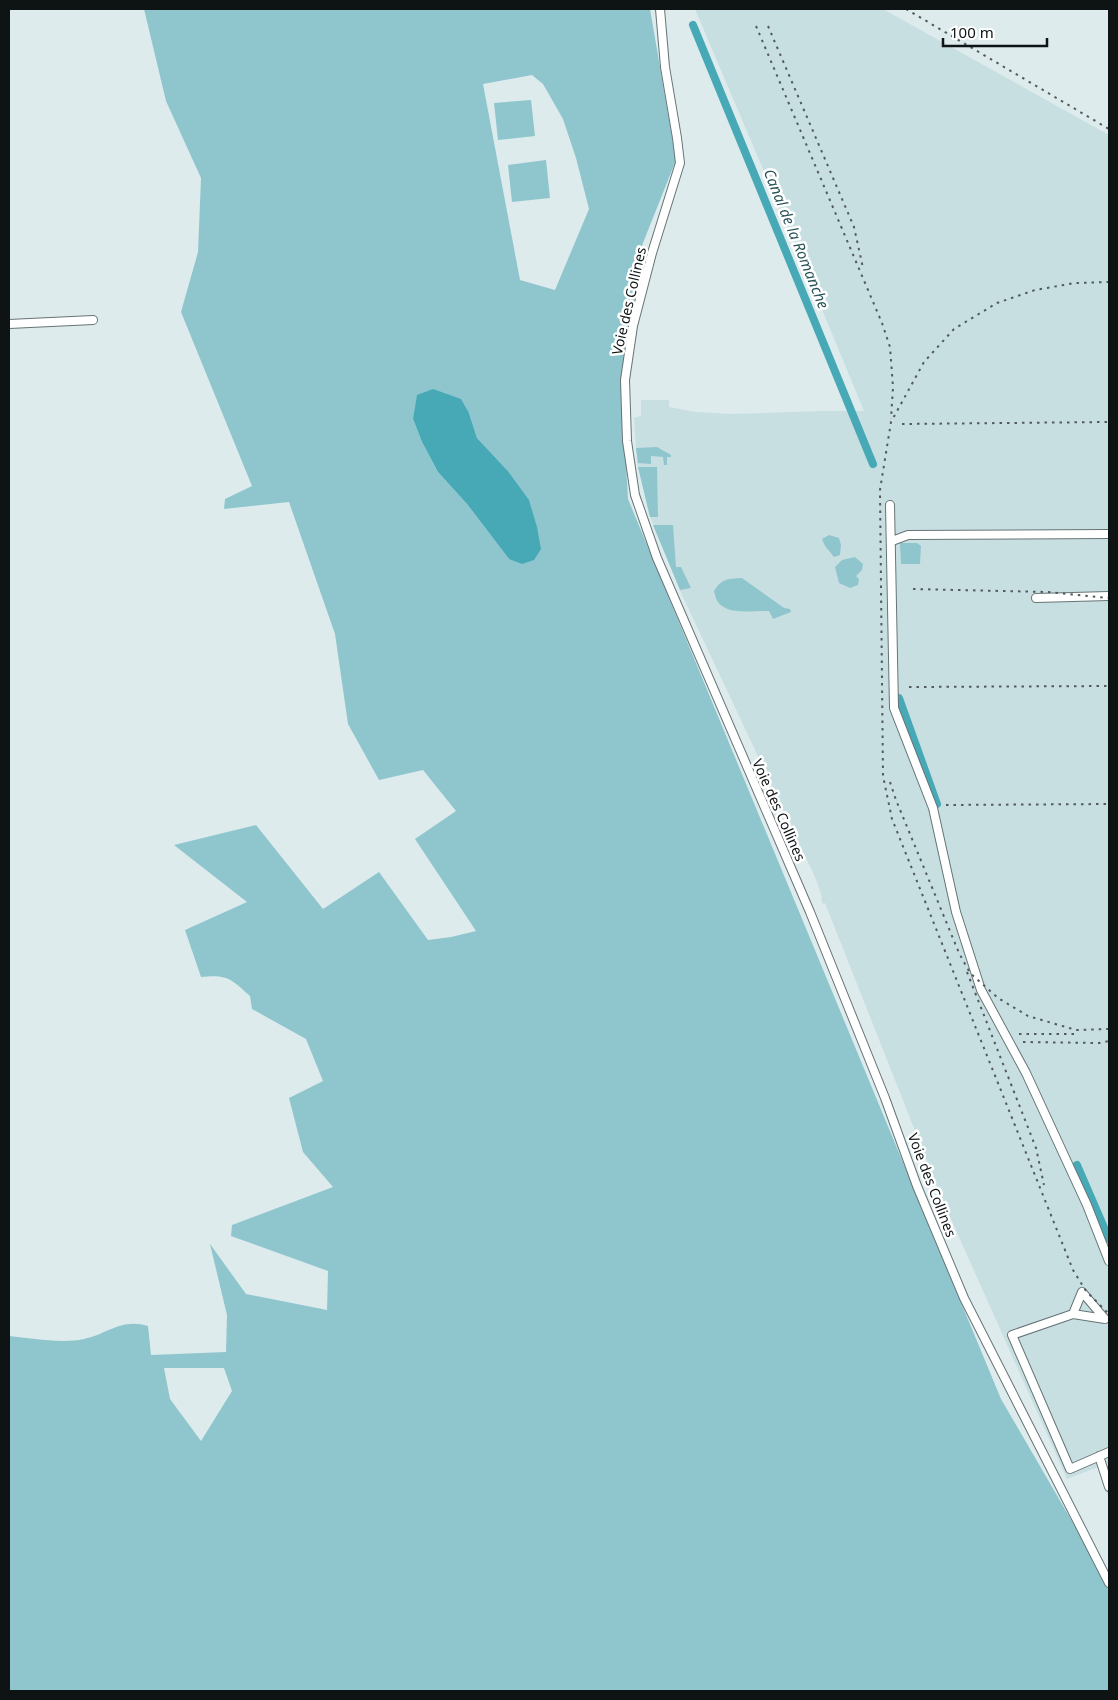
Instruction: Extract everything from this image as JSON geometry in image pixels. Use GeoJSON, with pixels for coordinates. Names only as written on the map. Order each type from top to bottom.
{"type":"FeatureCollection","features":[{"type":"Feature","properties":{"kind":"street","name":"Voie des Collines"},"geometry":{"type":"LineString","coordinates":[[660,9],[665,67],[680,163],[655,244],[633,326],[625,380],[626,441],[636,495],[657,558],[810,912],[885,1098],[917,1186],[964,1298],[1109,1583]]}},
{"type":"Feature","properties":{"kind":"street"},"geometry":{"type":"LineString","coordinates":[[9,324],[93,320]]}},
{"type":"Feature","properties":{"kind":"street"},"geometry":{"type":"LineString","coordinates":[[890,505],[894,708],[933,808],[956,912],[981,990],[1026,1074],[1087,1205],[1109,1261]]}},
{"type":"Feature","properties":{"kind":"street"},"geometry":{"type":"LineString","coordinates":[[892,541],[911,535],[1109,534]]}},
{"type":"Feature","properties":{"kind":"street"},"geometry":{"type":"LineString","coordinates":[[1036,598],[1109,596]]}},
{"type":"Feature","properties":{"kind":"street"},"geometry":{"type":"LineString","coordinates":[[1073,1314],[1082,1292],[1107,1320]]}},
{"type":"Feature","properties":{"kind":"street"},"geometry":{"type":"LineString","coordinates":[[1107,1320],[1073,1314],[1012,1336],[1070,1469],[1109,1452]]}},
{"type":"Feature","properties":{"kind":"street"},"geometry":{"type":"LineString","coordinates":[[1100,1456],[1109,1487]]}},
{"type":"Feature","properties":{"kind":"shaded area"},"geometry":{"type":"Polygon","coordinates":[[[144,9],[650,9],[676,160],[641,248],[626,360],[623,409],[628,499],[1001,1399],[1109,1585],[1109,1691],[9,1691],[9,1336],[56,1341],[75,1340],[93,1337],[122,1325],[138,1324],[148,1326],[151,1355],[226,1352],[227,1315],[210,1244],[246,1294],[327,1310],[328,1271],[231,1236],[232,1225],[333,1187],[303,1152],[289,1098],[323,1081],[306,1039],[252,1009],[250,996],[228,979],[217,976],[201,977],[185,930],[247,902],[174,845],[256,825],[323,909],[379,872],[428,940],[476,931],[415,839],[456,811],[423,770],[379,780],[348,724],[335,634],[289,502],[224,509],[225,499],[252,486],[181,312],[198,252],[201,178],[166,101],[144,9]],[[532,75],[483,84],[520,280],[555,290],[589,209],[576,158],[563,119],[543,84],[532,75]],[[469,413],[413,419],[422,442],[438,472],[467,504],[509,559],[507,470],[477,438],[469,413]],[[164,1368],[170,1399],[201,1441],[232,1391],[224,1368],[164,1368]]]}},
{"type":"Feature","properties":{"kind":"shaded area"},"geometry":{"type":"Polygon","coordinates":[[[695,9],[883,9],[1109,135],[1109,1499],[1098,1467],[1067,1479],[942,1199],[825,903],[823,904],[815,877],[682,595],[649,514],[637,462],[634,418],[641,416],[641,400],[669,400],[669,407],[696,412],[731,414],[864,411],[695,9]]]}},
{"type":"Feature","properties":{"kind":"shaded area"},"geometry":{"type":"Polygon","coordinates":[[[531,100],[535,136],[498,140],[494,103],[531,100]]]}},
{"type":"Feature","properties":{"kind":"shaded area"},"geometry":{"type":"Polygon","coordinates":[[[546,160],[550,198],[512,202],[508,165],[546,160]]]}},
{"type":"Feature","properties":{"kind":"shaded area"},"geometry":{"type":"Polygon","coordinates":[[[433,389],[461,399],[469,413],[477,438],[507,470],[529,500],[541,549],[534,560],[522,564],[509,559],[467,504],[438,472],[422,442],[413,419],[417,395],[433,389]]]}},
{"type":"Feature","properties":{"kind":"shaded area"},"geometry":{"type":"Polygon","coordinates":[[[657,447],[671,455],[671,457],[667,457],[667,465],[664,465],[663,457],[651,456],[651,464],[638,463],[636,448],[657,447]]]}},
{"type":"Feature","properties":{"kind":"shaded area"},"geometry":{"type":"Polygon","coordinates":[[[638,467],[657,467],[658,517],[650,517],[638,467]]]}},
{"type":"Feature","properties":{"kind":"shaded area"},"geometry":{"type":"Polygon","coordinates":[[[653,525],[673,525],[676,567],[681,567],[691,588],[680,590],[653,525]]]}},
{"type":"Feature","properties":{"kind":"shaded area"},"geometry":{"type":"Polygon","coordinates":[[[829,535],[839,538],[841,545],[840,555],[834,557],[825,546],[822,539],[829,535]]]}},
{"type":"Feature","properties":{"kind":"shaded area"},"geometry":{"type":"Polygon","coordinates":[[[900,543],[917,543],[921,546],[920,564],[901,564],[900,543]]]}},
{"type":"Feature","properties":{"kind":"shaded area"},"geometry":{"type":"Polygon","coordinates":[[[855,557],[863,564],[862,570],[856,576],[859,579],[858,585],[850,588],[839,583],[835,567],[842,560],[855,557]]]}},
{"type":"Feature","properties":{"kind":"shaded area"},"geometry":{"type":"Polygon","coordinates":[[[742,578],[784,608],[790,609],[791,612],[773,619],[769,611],[735,611],[722,606],[717,601],[714,591],[726,580],[742,578]]]}},
{"type":"Feature","properties":{"kind":"waterway","name":"Canal de la Romanche"},"geometry":{"type":"LineString","coordinates":[[693,25],[873,464]]}},
{"type":"Feature","properties":{"kind":"waterway","name":"Canal de la Romanche"},"geometry":{"type":"LineString","coordinates":[[899,698],[937,804]]}},
{"type":"Feature","properties":{"kind":"waterway","name":"Canal de la Romanche"},"geometry":{"type":"LineString","coordinates":[[1077,1165],[1109,1239]]}},
{"type":"Feature","properties":{"kind":"railway"},"geometry":{"type":"LineString","coordinates":[[906,9],[1109,129]]}},
{"type":"Feature","properties":{"kind":"railway"},"geometry":{"type":"LineString","coordinates":[[756,26],[882,323],[890,347],[893,387],[891,419]]}},
{"type":"Feature","properties":{"kind":"railway"},"geometry":{"type":"LineString","coordinates":[[768,26],[854,227],[863,268]]}},
{"type":"Feature","properties":{"kind":"railway"},"geometry":{"type":"LineString","coordinates":[[1109,282],[1075,283],[1035,290],[997,303],[954,329],[924,362],[891,422],[880,490],[883,776],[892,819],[1073,1270],[1086,1291],[1109,1314]]}},
{"type":"Feature","properties":{"kind":"railway"},"geometry":{"type":"LineString","coordinates":[[902,424],[1109,422]]}},
{"type":"Feature","properties":{"kind":"railway"},"geometry":{"type":"LineString","coordinates":[[913,589],[1048,592],[1109,598]]}},
{"type":"Feature","properties":{"kind":"railway"},"geometry":{"type":"LineString","coordinates":[[909,687],[1109,686]]}},
{"type":"Feature","properties":{"kind":"railway"},"geometry":{"type":"LineString","coordinates":[[890,782],[959,953],[970,973],[998,998],[1028,1016],[1076,1030],[1109,1029]]}},
{"type":"Feature","properties":{"kind":"railway"},"geometry":{"type":"LineString","coordinates":[[946,805],[1109,804]]}},
{"type":"Feature","properties":{"kind":"railway"},"geometry":{"type":"LineString","coordinates":[[967,972],[1036,1148],[1044,1185]]}},
{"type":"Feature","properties":{"kind":"railway"},"geometry":{"type":"LineString","coordinates":[[1019,1034],[1076,1034]]}},
{"type":"Feature","properties":{"kind":"railway"},"geometry":{"type":"LineString","coordinates":[[1023,1042],[1099,1043],[1109,1041]]}}]}
